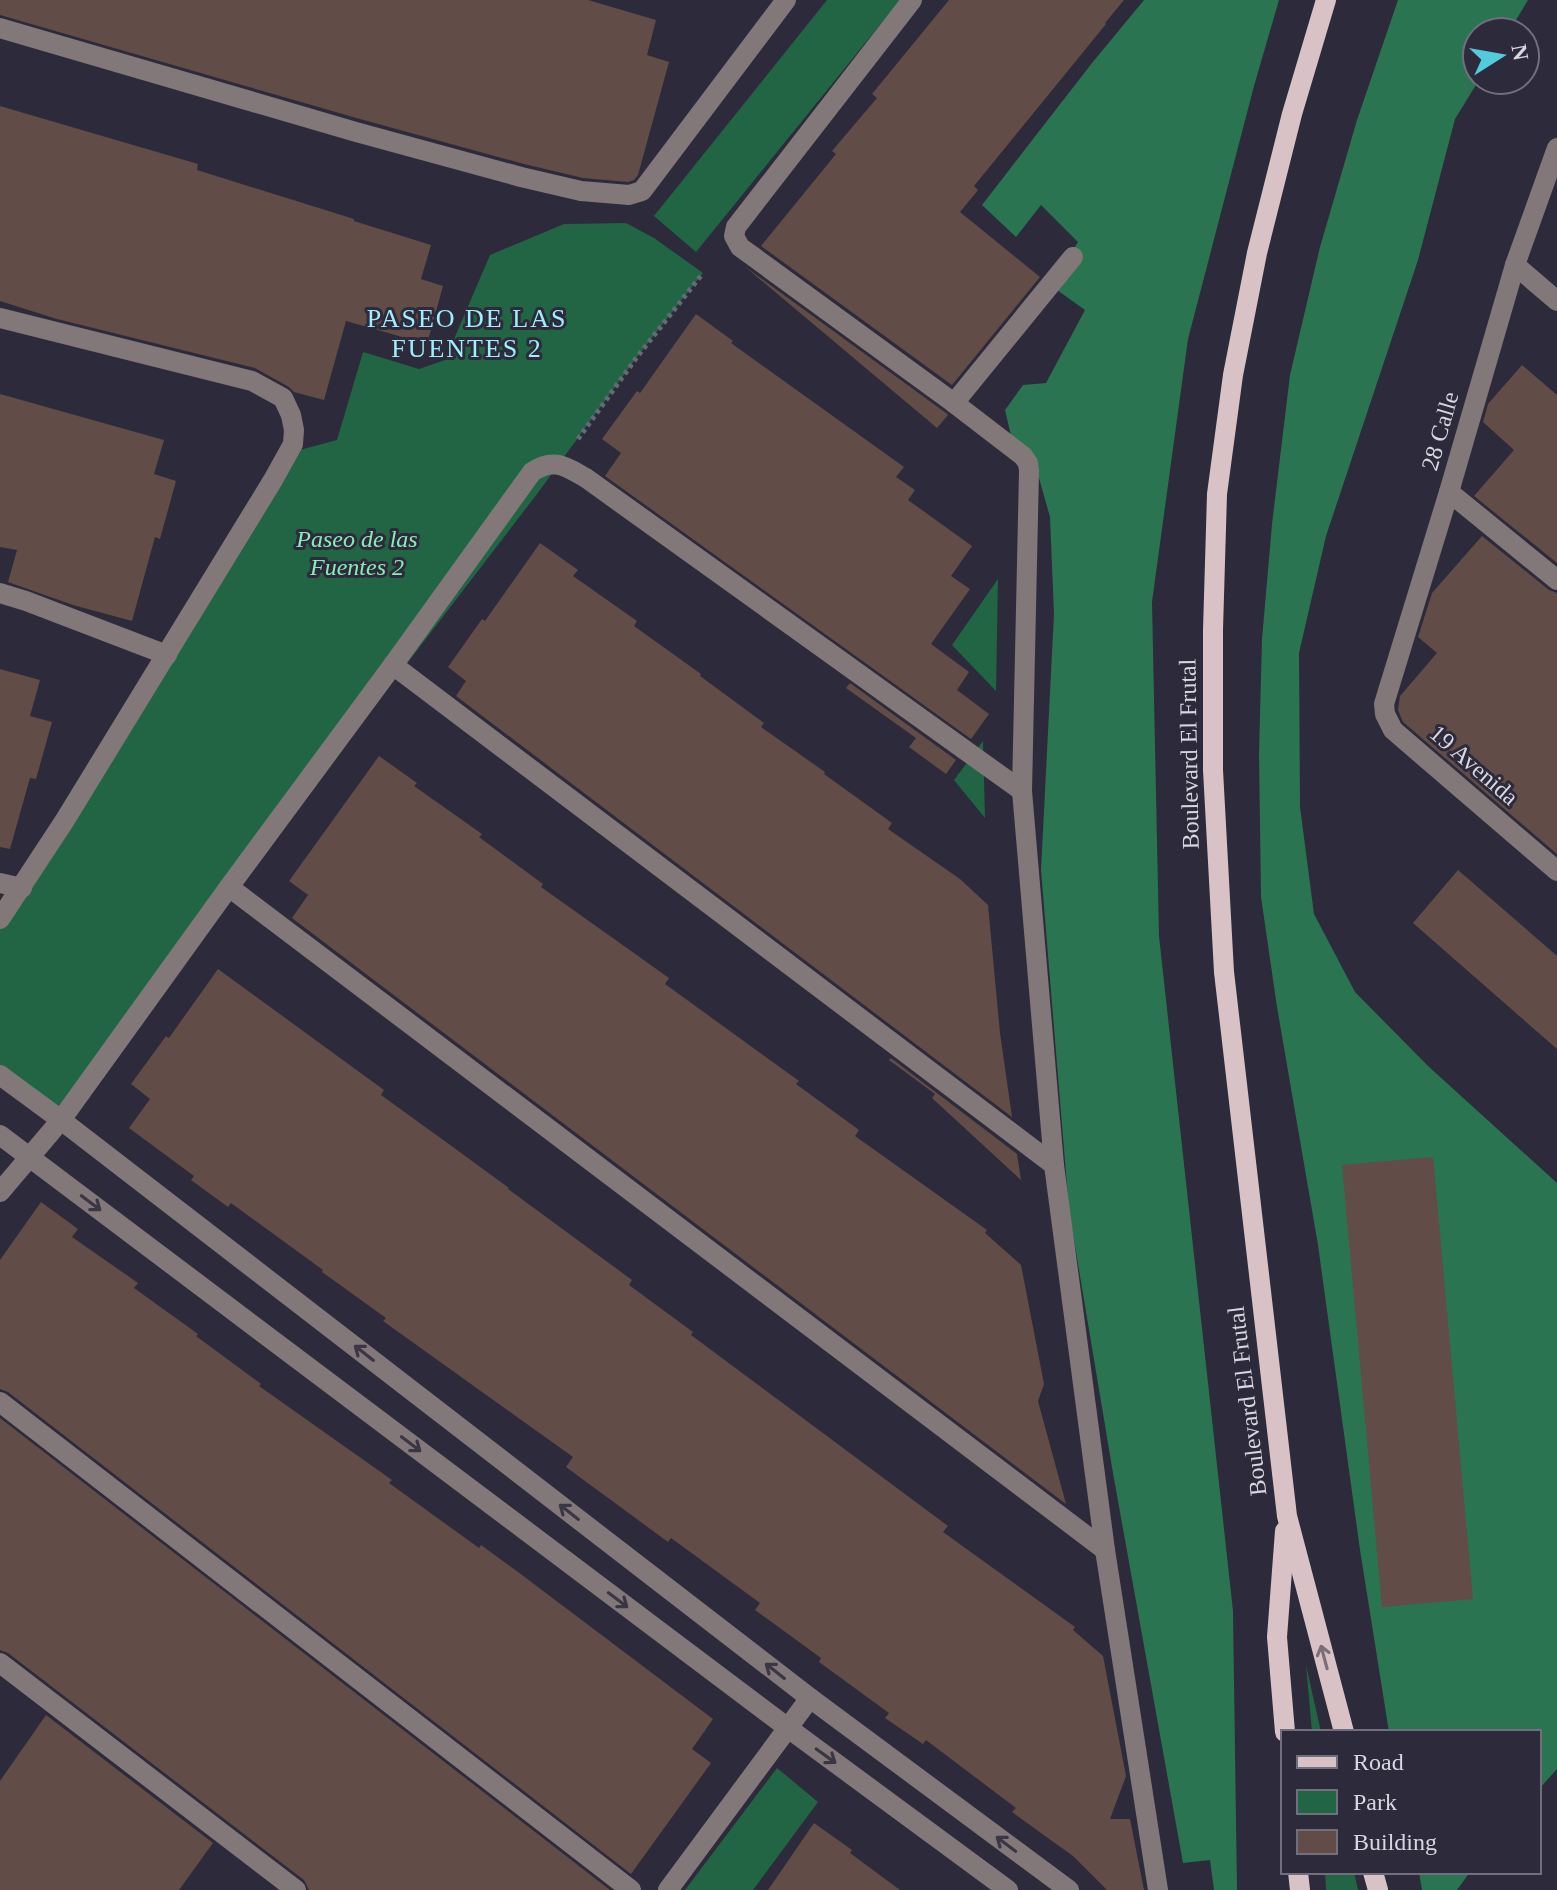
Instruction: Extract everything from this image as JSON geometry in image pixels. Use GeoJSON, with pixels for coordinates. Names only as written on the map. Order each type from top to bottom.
{"type":"FeatureCollection","features":[{"type":"Feature","properties":{"kind":"main road","name":"Boulevard El Frutal"},"geometry":{"type":"LineString","coordinates":[[1326,0],[1292,114],[1261,237],[1233,375],[1217,494],[1213,770],[1224,972],[1287,1516],[1343,1730]]}},
{"type":"Feature","properties":{"kind":"main road","name":"Boulevard El Frutal"},"geometry":{"type":"LineString","coordinates":[[1285,1730],[1277,1637],[1287,1516]]}},
{"type":"Feature","properties":{"kind":"street"},"geometry":{"type":"LineString","coordinates":[[0,28],[521,177],[581,191],[629,195],[642,191],[786,0]]}},
{"type":"Feature","properties":{"kind":"street"},"geometry":{"type":"LineString","coordinates":[[912,0],[736,227],[734,236],[740,247],[954,403],[1028,463],[1022,791],[1054,1165],[1105,1550],[1158,1890]]}},
{"type":"Feature","properties":{"kind":"street","name":"28 Calle"},"geometry":{"type":"LineString","coordinates":[[1393,730],[1384,704],[1515,265],[1557,148]]}},
{"type":"Feature","properties":{"kind":"street"},"geometry":{"type":"LineString","coordinates":[[954,403],[1073,257]]}},
{"type":"Feature","properties":{"kind":"street"},"geometry":{"type":"LineString","coordinates":[[1515,265],[1557,301]]}},
{"type":"Feature","properties":{"kind":"street"},"geometry":{"type":"LineString","coordinates":[[0,318],[252,381],[283,398],[294,430],[293,444],[167,655],[0,919]]}},
{"type":"Feature","properties":{"kind":"street"},"geometry":{"type":"LineString","coordinates":[[0,1192],[61,1120],[532,472],[542,466],[559,465],[597,485],[1022,791]]}},
{"type":"Feature","properties":{"kind":"street"},"geometry":{"type":"LineString","coordinates":[[1449,492],[1557,580]]}},
{"type":"Feature","properties":{"kind":"street"},"geometry":{"type":"LineString","coordinates":[[0,593],[167,655]]}},
{"type":"Feature","properties":{"kind":"street"},"geometry":{"type":"LineString","coordinates":[[393,665],[1054,1165]]}},
{"type":"Feature","properties":{"kind":"street","name":"19 Avenida"},"geometry":{"type":"LineString","coordinates":[[1393,730],[1557,871]]}},
{"type":"Feature","properties":{"kind":"street"},"geometry":{"type":"LineString","coordinates":[[0,883],[22,888]]}},
{"type":"Feature","properties":{"kind":"street"},"geometry":{"type":"LineString","coordinates":[[229,887],[1105,1550]]}},
{"type":"Feature","properties":{"kind":"street"},"geometry":{"type":"LineString","coordinates":[[0,1075],[810,1698],[1069,1890]]}},
{"type":"Feature","properties":{"kind":"street"},"geometry":{"type":"LineString","coordinates":[[0,1135],[1008,1890]]}},
{"type":"Feature","properties":{"kind":"street"},"geometry":{"type":"LineString","coordinates":[[0,1402],[631,1890]]}},
{"type":"Feature","properties":{"kind":"street"},"geometry":{"type":"LineString","coordinates":[[0,1663],[296,1890]]}},
{"type":"Feature","properties":{"kind":"street"},"geometry":{"type":"LineString","coordinates":[[668,1890],[810,1698]]}},
{"type":"Feature","properties":{"kind":"path"},"geometry":{"type":"LineString","coordinates":[[559,465],[703,273]]}},
{"type":"Feature","properties":{"kind":"green space"},"geometry":{"type":"Polygon","coordinates":[[[827,0],[900,0],[696,252],[654,216],[827,0]]]}},
{"type":"Feature","properties":{"kind":"green space"},"geometry":{"type":"Polygon","coordinates":[[[1144,0],[1279,0],[1188,339],[1152,602],[1159,936],[1233,1611],[1237,1890],[1214,1890],[1210,1860],[1183,1863],[1069,1210],[1041,870],[1054,614],[1050,517],[1037,471],[1013,444],[1005,410],[1023,385],[1046,383],[1085,310],[1050,285],[1078,242],[1041,205],[1016,237],[982,205],[1144,0]]]}},
{"type":"Feature","properties":{"kind":"green space"},"geometry":{"type":"Polygon","coordinates":[[[1398,0],[1528,0],[1518,16],[1461,16],[1461,96],[1469,96],[1455,119],[1418,260],[1326,536],[1299,653],[1300,807],[1314,914],[1355,992],[1428,1066],[1557,1183],[1557,1769],[1541,1787],[1541,1730],[1389,1730],[1360,1550],[1318,1245],[1261,897],[1259,753],[1262,639],[1272,524],[1290,375],[1320,247],[1357,120],[1398,0]]]}},
{"type":"Feature","properties":{"kind":"green space","name":"Paseo de las Fuentes 2"},"geometry":{"type":"Polygon","coordinates":[[[626,223],[654,238],[703,273],[66,1118],[0,1073],[0,905],[296,451],[337,440],[363,352],[419,369],[445,360],[490,255],[564,224],[626,223]]]}},
{"type":"Feature","properties":{"kind":"green space"},"geometry":{"type":"Polygon","coordinates":[[[998,579],[996,691],[952,645],[998,579]]]}},
{"type":"Feature","properties":{"kind":"green space"},"geometry":{"type":"Polygon","coordinates":[[[983,741],[985,818],[954,780],[983,741]]]}},
{"type":"Feature","properties":{"kind":"green space"},"geometry":{"type":"Polygon","coordinates":[[[1306,1665],[1321,1730],[1312,1730],[1306,1665]]]}},
{"type":"Feature","properties":{"kind":"green space"},"geometry":{"type":"Polygon","coordinates":[[[777,1768],[818,1802],[753,1890],[685,1890],[777,1768]]]}},
{"type":"Feature","properties":{"kind":"green space"},"geometry":{"type":"Polygon","coordinates":[[[1325,1874],[1354,1874],[1358,1890],[1326,1890],[1325,1874]]]}},
{"type":"Feature","properties":{"kind":"green space"},"geometry":{"type":"Polygon","coordinates":[[[1419,1874],[1469,1874],[1457,1890],[1422,1890],[1419,1874]]]}},
{"type":"Feature","properties":{"kind":"building"},"geometry":{"type":"Polygon","coordinates":[[[0,0],[588,0],[656,20],[647,55],[669,62],[638,175],[628,182],[583,178],[360,119],[0,15],[0,0]]]}},
{"type":"Feature","properties":{"kind":"building"},"geometry":{"type":"Polygon","coordinates":[[[949,0],[1124,0],[974,186],[978,190],[960,212],[1040,277],[952,385],[761,246],[836,154],[832,151],[877,98],[872,94],[949,0]]]}},
{"type":"Feature","properties":{"kind":"building"},"geometry":{"type":"Polygon","coordinates":[[[0,106],[198,164],[197,170],[431,245],[421,279],[443,286],[427,344],[346,321],[324,400],[294,392],[255,368],[57,319],[0,301],[0,106]]]}},
{"type":"Feature","properties":{"kind":"building"},"geometry":{"type":"Polygon","coordinates":[[[744,266],[946,413],[948,415],[937,428],[744,266]]]}},
{"type":"Feature","properties":{"kind":"building"},"geometry":{"type":"Polygon","coordinates":[[[696,314],[733,341],[731,343],[904,467],[896,477],[915,490],[908,500],[972,546],[951,576],[970,589],[931,644],[969,672],[957,690],[989,714],[971,739],[605,476],[621,453],[602,439],[637,391],[640,393],[696,314]]]}},
{"type":"Feature","properties":{"kind":"building"},"geometry":{"type":"Polygon","coordinates":[[[1522,365],[1557,395],[1557,563],[1474,496],[1514,450],[1483,422],[1488,404],[1522,365]]]}},
{"type":"Feature","properties":{"kind":"building"},"geometry":{"type":"Polygon","coordinates":[[[0,394],[164,440],[154,474],[176,481],[160,539],[155,537],[132,621],[73,605],[8,582],[17,550],[0,547],[0,394]]]}},
{"type":"Feature","properties":{"kind":"building"},"geometry":{"type":"Polygon","coordinates":[[[1482,536],[1549,590],[1557,593],[1557,854],[1403,722],[1398,710],[1400,696],[1437,653],[1418,637],[1432,593],[1482,536]]]}},
{"type":"Feature","properties":{"kind":"building"},"geometry":{"type":"Polygon","coordinates":[[[540,543],[578,570],[573,576],[637,621],[634,626],[764,723],[761,727],[892,823],[888,829],[960,879],[988,905],[1000,1033],[1012,1117],[456,696],[466,681],[448,667],[540,543]]]}},
{"type":"Feature","properties":{"kind":"building"},"geometry":{"type":"Polygon","coordinates":[[[0,669],[40,680],[30,716],[52,722],[36,779],[30,778],[10,849],[0,847],[0,669]]]}},
{"type":"Feature","properties":{"kind":"building"},"geometry":{"type":"Polygon","coordinates":[[[850,683],[956,760],[946,774],[909,747],[916,738],[846,688],[850,683]]]}},
{"type":"Feature","properties":{"kind":"building"},"geometry":{"type":"Polygon","coordinates":[[[379,756],[417,783],[414,786],[482,834],[479,837],[543,884],[541,887],[669,978],[665,984],[799,1081],[796,1084],[859,1130],[855,1136],[987,1230],[985,1233],[1021,1265],[1044,1384],[1038,1401],[1066,1504],[292,918],[308,895],[289,881],[379,756]]]}},
{"type":"Feature","properties":{"kind":"building"},"geometry":{"type":"Polygon","coordinates":[[[1458,870],[1557,956],[1557,1049],[1413,923],[1458,870]]]}},
{"type":"Feature","properties":{"kind":"building"},"geometry":{"type":"Polygon","coordinates":[[[218,969],[384,1090],[381,1095],[632,1280],[629,1285],[693,1332],[691,1335],[948,1526],[943,1532],[1075,1627],[1073,1630],[1103,1656],[1126,1776],[1110,1819],[1130,1819],[1144,1890],[1107,1890],[1073,1856],[1012,1812],[1016,1808],[926,1740],[923,1744],[885,1718],[889,1713],[755,1610],[760,1603],[671,1538],[668,1542],[566,1467],[573,1457],[383,1321],[386,1318],[231,1203],[228,1207],[191,1180],[194,1176],[129,1128],[150,1099],[131,1084],[166,1036],[169,1038],[218,969]]]}},
{"type":"Feature","properties":{"kind":"building"},"geometry":{"type":"Polygon","coordinates":[[[891,1058],[1017,1154],[1021,1180],[932,1098],[935,1094],[889,1060],[891,1058]]]}},
{"type":"Feature","properties":{"kind":"building"},"geometry":{"type":"Polygon","coordinates":[[[1433,1157],[1473,1599],[1382,1607],[1342,1165],[1433,1157]]]}},
{"type":"Feature","properties":{"kind":"building"},"geometry":{"type":"Polygon","coordinates":[[[41,1202],[78,1229],[72,1237],[138,1283],[134,1288],[198,1334],[196,1336],[261,1384],[259,1386],[392,1480],[389,1483],[479,1548],[481,1545],[518,1572],[713,1719],[692,1749],[711,1763],[631,1874],[8,1392],[0,1389],[0,1260],[41,1202]]]}},
{"type":"Feature","properties":{"kind":"building"},"geometry":{"type":"Polygon","coordinates":[[[0,1418],[610,1890],[309,1890],[304,1880],[8,1653],[0,1650],[0,1418]]]}},
{"type":"Feature","properties":{"kind":"building"},"geometry":{"type":"Polygon","coordinates":[[[46,1715],[213,1843],[179,1890],[0,1890],[0,1781],[46,1715]]]}},
{"type":"Feature","properties":{"kind":"building"},"geometry":{"type":"Polygon","coordinates":[[[814,1823],[852,1850],[850,1853],[900,1890],[768,1890],[814,1823]]]}},
{"type":"Feature","properties":{"kind":"district","name":"PASEO DE LAS FUENTES 2"},"geometry":{"type":"Point","coordinates":[467,333]}}]}
